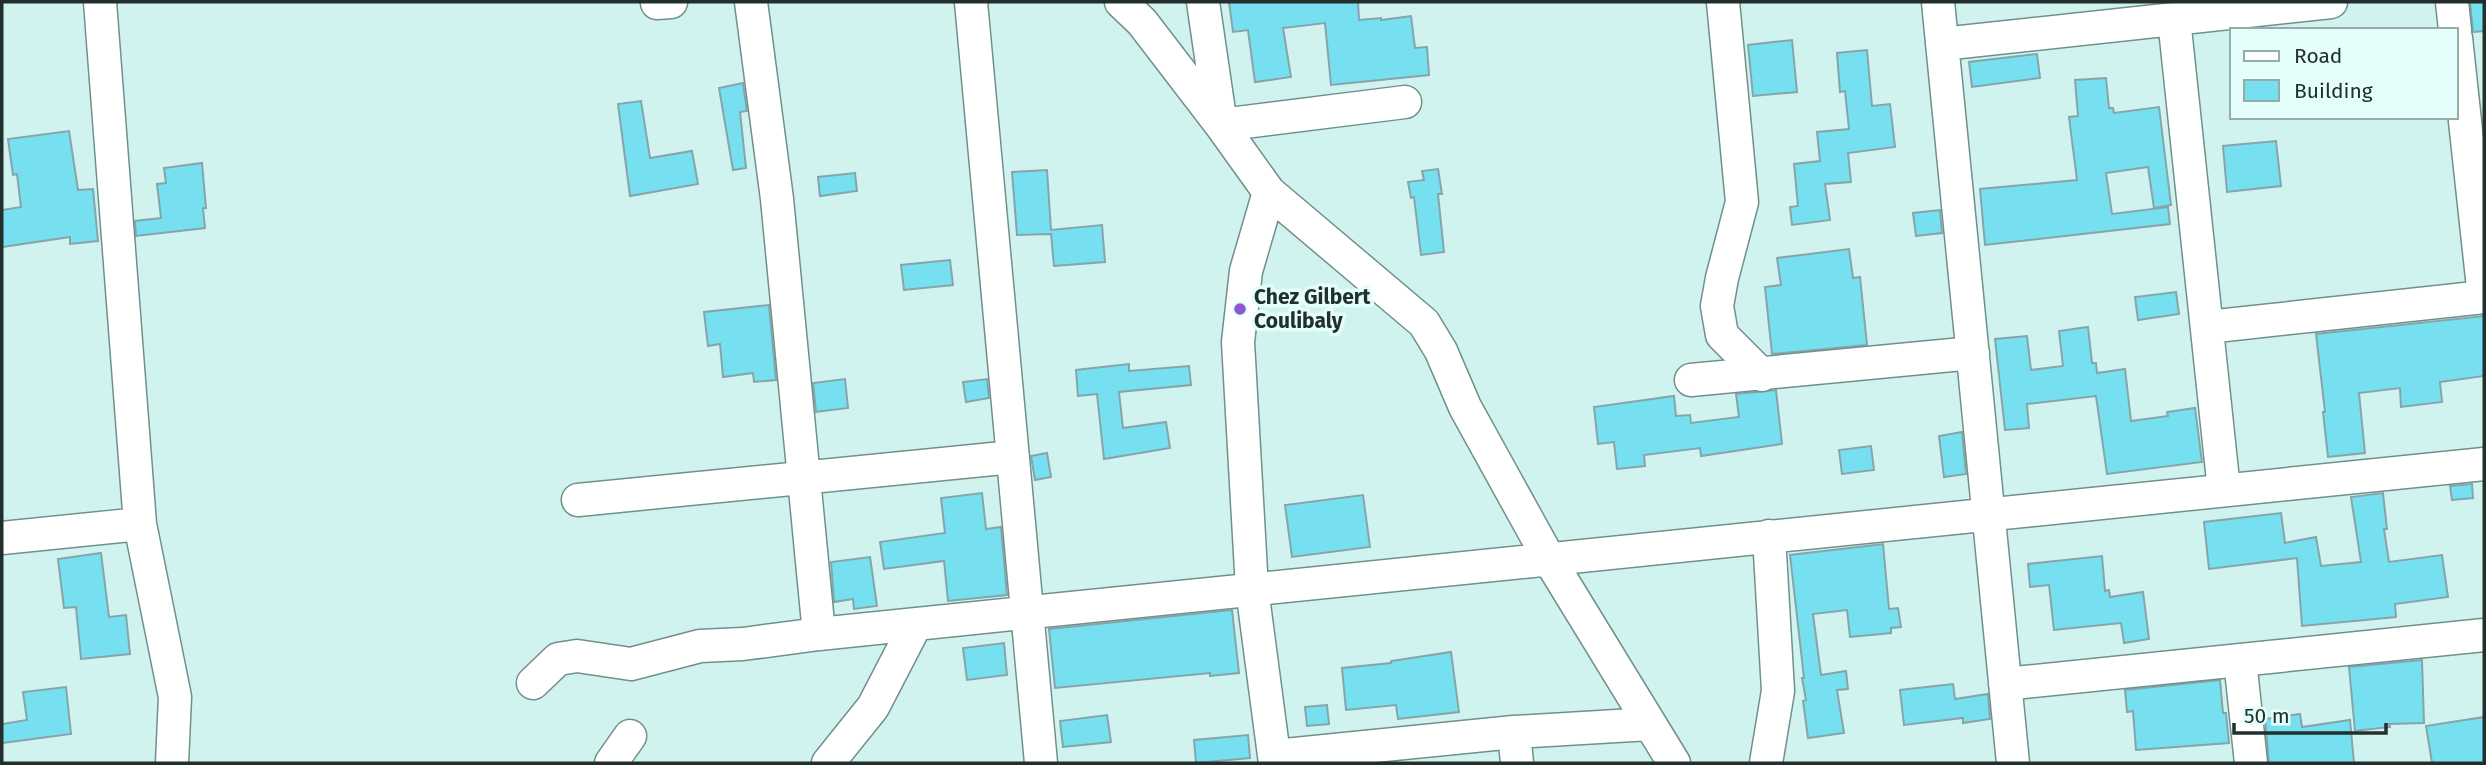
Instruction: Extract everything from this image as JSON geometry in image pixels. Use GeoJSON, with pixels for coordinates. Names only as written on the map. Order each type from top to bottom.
{"type":"FeatureCollection","features":[{"type":"Feature","properties":{"kind":"street"},"geometry":{"type":"LineString","coordinates":[[100,2],[140,524],[175,697],[172,763]]}},
{"type":"Feature","properties":{"kind":"street"},"geometry":{"type":"LineString","coordinates":[[751,2],[777,198],[819,634]]}},
{"type":"Feature","properties":{"kind":"street"},"geometry":{"type":"LineString","coordinates":[[971,2],[1041,763]]}},
{"type":"Feature","properties":{"kind":"street"},"geometry":{"type":"LineString","coordinates":[[1121,2],[1142,22],[1269,192],[1424,323],[1441,351],[1465,407],[1549,559],[1674,763]]}},
{"type":"Feature","properties":{"kind":"street"},"geometry":{"type":"LineString","coordinates":[[1203,2],[1221,125]]}},
{"type":"Feature","properties":{"kind":"street"},"geometry":{"type":"LineString","coordinates":[[1723,2],[1742,202],[1717,306],[1722,335],[1762,375]]}},
{"type":"Feature","properties":{"kind":"street"},"geometry":{"type":"LineString","coordinates":[[1938,2],[2013,763]]}},
{"type":"Feature","properties":{"kind":"street"},"geometry":{"type":"LineString","coordinates":[[1942,44],[2331,2]]}},
{"type":"Feature","properties":{"kind":"street"},"geometry":{"type":"LineString","coordinates":[[2452,2],[2455,28]]}},
{"type":"Feature","properties":{"kind":"street"},"geometry":{"type":"LineString","coordinates":[[2174,19],[2224,490]]}},
{"type":"Feature","properties":{"kind":"street"},"geometry":{"type":"LineString","coordinates":[[2207,327],[2484,297],[2458,56]]}},
{"type":"Feature","properties":{"kind":"street"},"geometry":{"type":"LineString","coordinates":[[1221,125],[1405,102]]}},
{"type":"Feature","properties":{"kind":"street"},"geometry":{"type":"LineString","coordinates":[[1269,192],[1246,271],[1238,342],[1252,589],[1275,760],[1514,732],[1650,724]]}},
{"type":"Feature","properties":{"kind":"street"},"geometry":{"type":"LineString","coordinates":[[1691,380],[1973,354]]}},
{"type":"Feature","properties":{"kind":"street"},"geometry":{"type":"LineString","coordinates":[[578,500],[1013,457]]}},
{"type":"Feature","properties":{"kind":"street"},"geometry":{"type":"LineString","coordinates":[[533,682],[558,659],[577,656],[631,664],[700,646],[743,644],[1252,589],[2484,464]]}},
{"type":"Feature","properties":{"kind":"street"},"geometry":{"type":"LineString","coordinates":[[2,538],[140,524]]}},
{"type":"Feature","properties":{"kind":"street"},"geometry":{"type":"LineString","coordinates":[[1766,763],[1779,691],[1769,537]]}},
{"type":"Feature","properties":{"kind":"street"},"geometry":{"type":"LineString","coordinates":[[828,763],[873,707],[916,624]]}},
{"type":"Feature","properties":{"kind":"street"},"geometry":{"type":"LineString","coordinates":[[2006,684],[2484,635]]}},
{"type":"Feature","properties":{"kind":"street"},"geometry":{"type":"LineString","coordinates":[[2240,660],[2251,763]]}},
{"type":"Feature","properties":{"kind":"street"},"geometry":{"type":"LineString","coordinates":[[1514,732],[1517,763]]}},
{"type":"Feature","properties":{"kind":"street"},"geometry":{"type":"LineString","coordinates":[[611,763],[630,736]]}},
{"type":"Feature","properties":{"kind":"building"},"geometry":{"type":"Polygon","coordinates":[[[1229,2],[1358,2],[1359,20],[1411,16],[1415,48],[1427,47],[1429,75],[1331,85],[1325,23],[1283,28],[1291,77],[1255,82],[1248,30],[1233,32],[1229,2]]]}},
{"type":"Feature","properties":{"kind":"building"},"geometry":{"type":"Polygon","coordinates":[[[2470,2],[2484,2],[2484,31],[2473,32],[2470,2]]]}},
{"type":"Feature","properties":{"kind":"building"},"geometry":{"type":"Polygon","coordinates":[[[1792,40],[1797,92],[1753,96],[1748,45],[1792,40]]]}},
{"type":"Feature","properties":{"kind":"building"},"geometry":{"type":"Polygon","coordinates":[[[1867,50],[1872,106],[1890,104],[1895,147],[1848,153],[1851,182],[1825,184],[1830,220],[1792,225],[1790,207],[1798,206],[1794,164],[1820,161],[1817,132],[1849,129],[1845,91],[1840,92],[1837,53],[1867,50]]]}},
{"type":"Feature","properties":{"kind":"building"},"geometry":{"type":"Polygon","coordinates":[[[2037,54],[2040,78],[1972,87],[1969,62],[2037,54]]]}},
{"type":"Feature","properties":{"kind":"building"},"geometry":{"type":"Polygon","coordinates":[[[2106,78],[2109,108],[2113,108],[2114,113],[2159,107],[2171,205],[2154,208],[2148,167],[2106,173],[2112,214],[2168,207],[2170,224],[1985,245],[1980,189],[2077,180],[2069,117],[2078,116],[2075,80],[2106,78]]]}},
{"type":"Feature","properties":{"kind":"building"},"geometry":{"type":"Polygon","coordinates":[[[743,83],[747,111],[740,112],[746,168],[733,170],[719,88],[743,83]]]}},
{"type":"Feature","properties":{"kind":"building"},"geometry":{"type":"Polygon","coordinates":[[[641,101],[650,158],[692,151],[698,184],[630,196],[618,104],[641,101]]]}},
{"type":"Feature","properties":{"kind":"building"},"geometry":{"type":"Polygon","coordinates":[[[69,131],[78,190],[93,189],[98,241],[70,244],[70,237],[2,247],[2,210],[21,207],[17,174],[13,175],[8,139],[69,131]]]}},
{"type":"Feature","properties":{"kind":"building"},"geometry":{"type":"Polygon","coordinates":[[[2276,141],[2281,186],[2227,192],[2223,146],[2276,141]]]}},
{"type":"Feature","properties":{"kind":"building"},"geometry":{"type":"Polygon","coordinates":[[[202,163],[205,228],[136,236],[135,221],[161,218],[157,184],[166,183],[164,168],[202,163]]]}},
{"type":"Feature","properties":{"kind":"building"},"geometry":{"type":"Polygon","coordinates":[[[1438,169],[1442,194],[1438,194],[1444,252],[1421,255],[1414,197],[1411,198],[1408,182],[1424,180],[1422,171],[1438,169]]]}},
{"type":"Feature","properties":{"kind":"building"},"geometry":{"type":"Polygon","coordinates":[[[1047,170],[1051,230],[1102,225],[1105,262],[1054,266],[1051,234],[1017,235],[1012,172],[1047,170]]]}},
{"type":"Feature","properties":{"kind":"building"},"geometry":{"type":"Polygon","coordinates":[[[855,173],[857,191],[820,196],[818,177],[855,173]]]}},
{"type":"Feature","properties":{"kind":"building"},"geometry":{"type":"Polygon","coordinates":[[[1940,210],[1942,233],[1916,236],[1913,213],[1940,210]]]}},
{"type":"Feature","properties":{"kind":"building"},"geometry":{"type":"Polygon","coordinates":[[[1849,249],[1853,278],[1860,277],[1867,345],[1772,354],[1765,287],[1781,285],[1777,258],[1849,249]]]}},
{"type":"Feature","properties":{"kind":"building"},"geometry":{"type":"Polygon","coordinates":[[[950,260],[953,285],[904,290],[901,265],[950,260]]]}},
{"type":"Feature","properties":{"kind":"building"},"geometry":{"type":"Polygon","coordinates":[[[2176,292],[2179,314],[2138,320],[2135,297],[2176,292]]]}},
{"type":"Feature","properties":{"kind":"building"},"geometry":{"type":"Polygon","coordinates":[[[769,305],[776,380],[754,382],[753,373],[723,377],[720,344],[708,346],[704,312],[769,305]]]}},
{"type":"Feature","properties":{"kind":"building"},"geometry":{"type":"Polygon","coordinates":[[[2484,316],[2484,376],[2440,382],[2442,402],[2401,407],[2400,388],[2359,393],[2365,453],[2328,457],[2316,334],[2484,316]]]}},
{"type":"Feature","properties":{"kind":"building"},"geometry":{"type":"Polygon","coordinates":[[[2088,327],[2092,363],[2096,363],[2097,373],[2125,369],[2131,421],[2168,416],[2167,412],[2195,408],[2202,462],[2107,474],[2096,396],[2027,404],[2029,428],[2005,430],[1995,339],[2027,336],[2031,370],[2063,366],[2059,331],[2088,327]]]}},
{"type":"Feature","properties":{"kind":"building"},"geometry":{"type":"Polygon","coordinates":[[[1129,364],[1129,371],[1189,366],[1191,385],[1119,392],[1123,428],[1166,422],[1170,448],[1104,459],[1097,394],[1078,396],[1076,370],[1129,364]]]}},
{"type":"Feature","properties":{"kind":"building"},"geometry":{"type":"Polygon","coordinates":[[[845,379],[848,408],[816,412],[813,383],[845,379]]]}},
{"type":"Feature","properties":{"kind":"building"},"geometry":{"type":"Polygon","coordinates":[[[987,379],[989,398],[966,402],[963,382],[987,379]]]}},
{"type":"Feature","properties":{"kind":"building"},"geometry":{"type":"Polygon","coordinates":[[[1776,390],[1782,444],[1701,456],[1700,448],[1644,455],[1645,466],[1617,469],[1614,442],[1598,444],[1594,407],[1674,396],[1676,416],[1690,415],[1691,423],[1739,417],[1736,394],[1776,390]]]}},
{"type":"Feature","properties":{"kind":"building"},"geometry":{"type":"Polygon","coordinates":[[[1962,432],[1966,474],[1944,477],[1939,436],[1962,432]]]}},
{"type":"Feature","properties":{"kind":"building"},"geometry":{"type":"Polygon","coordinates":[[[1871,446],[1874,470],[1842,474],[1839,450],[1871,446]]]}},
{"type":"Feature","properties":{"kind":"building"},"geometry":{"type":"Polygon","coordinates":[[[1047,453],[1051,477],[1035,480],[1031,456],[1047,453]]]}},
{"type":"Feature","properties":{"kind":"building"},"geometry":{"type":"Polygon","coordinates":[[[2472,484],[2473,498],[2452,500],[2450,486],[2472,484]]]}},
{"type":"Feature","properties":{"kind":"building"},"geometry":{"type":"Polygon","coordinates":[[[982,493],[986,529],[1001,527],[1007,595],[948,601],[944,561],[884,569],[880,542],[945,533],[941,498],[982,493]]]}},
{"type":"Feature","properties":{"kind":"building"},"geometry":{"type":"Polygon","coordinates":[[[2383,493],[2387,529],[2384,529],[2389,562],[2442,555],[2448,597],[2395,604],[2396,617],[2302,626],[2297,558],[2209,569],[2204,522],[2281,513],[2285,543],[2316,537],[2321,566],[2361,562],[2351,497],[2383,493]]]}},
{"type":"Feature","properties":{"kind":"building"},"geometry":{"type":"Polygon","coordinates":[[[1363,495],[1370,547],[1292,557],[1285,505],[1363,495]]]}},
{"type":"Feature","properties":{"kind":"building"},"geometry":{"type":"Polygon","coordinates":[[[1883,544],[1889,609],[1898,608],[1901,627],[1891,628],[1891,633],[1850,637],[1847,610],[1813,614],[1821,675],[1846,671],[1848,689],[1837,690],[1844,733],[1808,738],[1790,555],[1883,544]]]}},
{"type":"Feature","properties":{"kind":"building"},"geometry":{"type":"Polygon","coordinates":[[[101,553],[109,617],[126,615],[130,654],[81,659],[76,607],[64,608],[58,559],[101,553]]]}},
{"type":"Feature","properties":{"kind":"building"},"geometry":{"type":"Polygon","coordinates":[[[2102,556],[2105,591],[2109,590],[2110,597],[2143,592],[2149,639],[2124,643],[2121,623],[2054,630],[2049,585],[2030,587],[2028,564],[2102,556]]]}},
{"type":"Feature","properties":{"kind":"building"},"geometry":{"type":"Polygon","coordinates":[[[870,557],[877,606],[854,609],[853,599],[834,602],[831,562],[870,557]]]}},
{"type":"Feature","properties":{"kind":"building"},"geometry":{"type":"Polygon","coordinates":[[[1232,610],[1239,673],[1210,676],[1210,673],[1055,688],[1049,629],[1232,610]]]}},
{"type":"Feature","properties":{"kind":"building"},"geometry":{"type":"Polygon","coordinates":[[[1004,643],[1007,675],[967,680],[963,648],[1004,643]]]}},
{"type":"Feature","properties":{"kind":"building"},"geometry":{"type":"Polygon","coordinates":[[[1451,652],[1459,712],[1398,719],[1396,705],[1346,710],[1342,668],[1391,663],[1451,652]]]}},
{"type":"Feature","properties":{"kind":"building"},"geometry":{"type":"Polygon","coordinates":[[[2422,660],[2424,723],[2389,724],[2390,727],[2355,731],[2349,667],[2422,660]]]}},
{"type":"Feature","properties":{"kind":"building"},"geometry":{"type":"Polygon","coordinates":[[[2220,680],[2229,743],[2136,750],[2133,711],[2127,712],[2125,690],[2220,680]]]}},
{"type":"Feature","properties":{"kind":"building"},"geometry":{"type":"Polygon","coordinates":[[[1953,684],[1955,699],[1988,694],[1990,719],[1963,723],[1963,718],[1904,725],[1900,690],[1953,684]]]}},
{"type":"Feature","properties":{"kind":"building"},"geometry":{"type":"Polygon","coordinates":[[[66,687],[71,734],[2,743],[2,724],[27,720],[23,692],[66,687]]]}},
{"type":"Feature","properties":{"kind":"building"},"geometry":{"type":"Polygon","coordinates":[[[1327,705],[1329,724],[1307,726],[1305,707],[1327,705]]]}},
{"type":"Feature","properties":{"kind":"building"},"geometry":{"type":"Polygon","coordinates":[[[2300,714],[2302,727],[2350,720],[2354,763],[2269,763],[2265,719],[2300,714]]]}},
{"type":"Feature","properties":{"kind":"building"},"geometry":{"type":"Polygon","coordinates":[[[1107,715],[1111,742],[1063,747],[1060,721],[1107,715]]]}},
{"type":"Feature","properties":{"kind":"building"},"geometry":{"type":"Polygon","coordinates":[[[2484,717],[2484,763],[2432,763],[2426,726],[2484,717]]]}},
{"type":"Feature","properties":{"kind":"building"},"geometry":{"type":"Polygon","coordinates":[[[1248,735],[1250,758],[1196,763],[1194,740],[1248,735]]]}},
{"type":"Feature","properties":{"kind":"place","name":"Chez Gilbert Coulibaly"},"geometry":{"type":"Point","coordinates":[1240,309]}}]}
